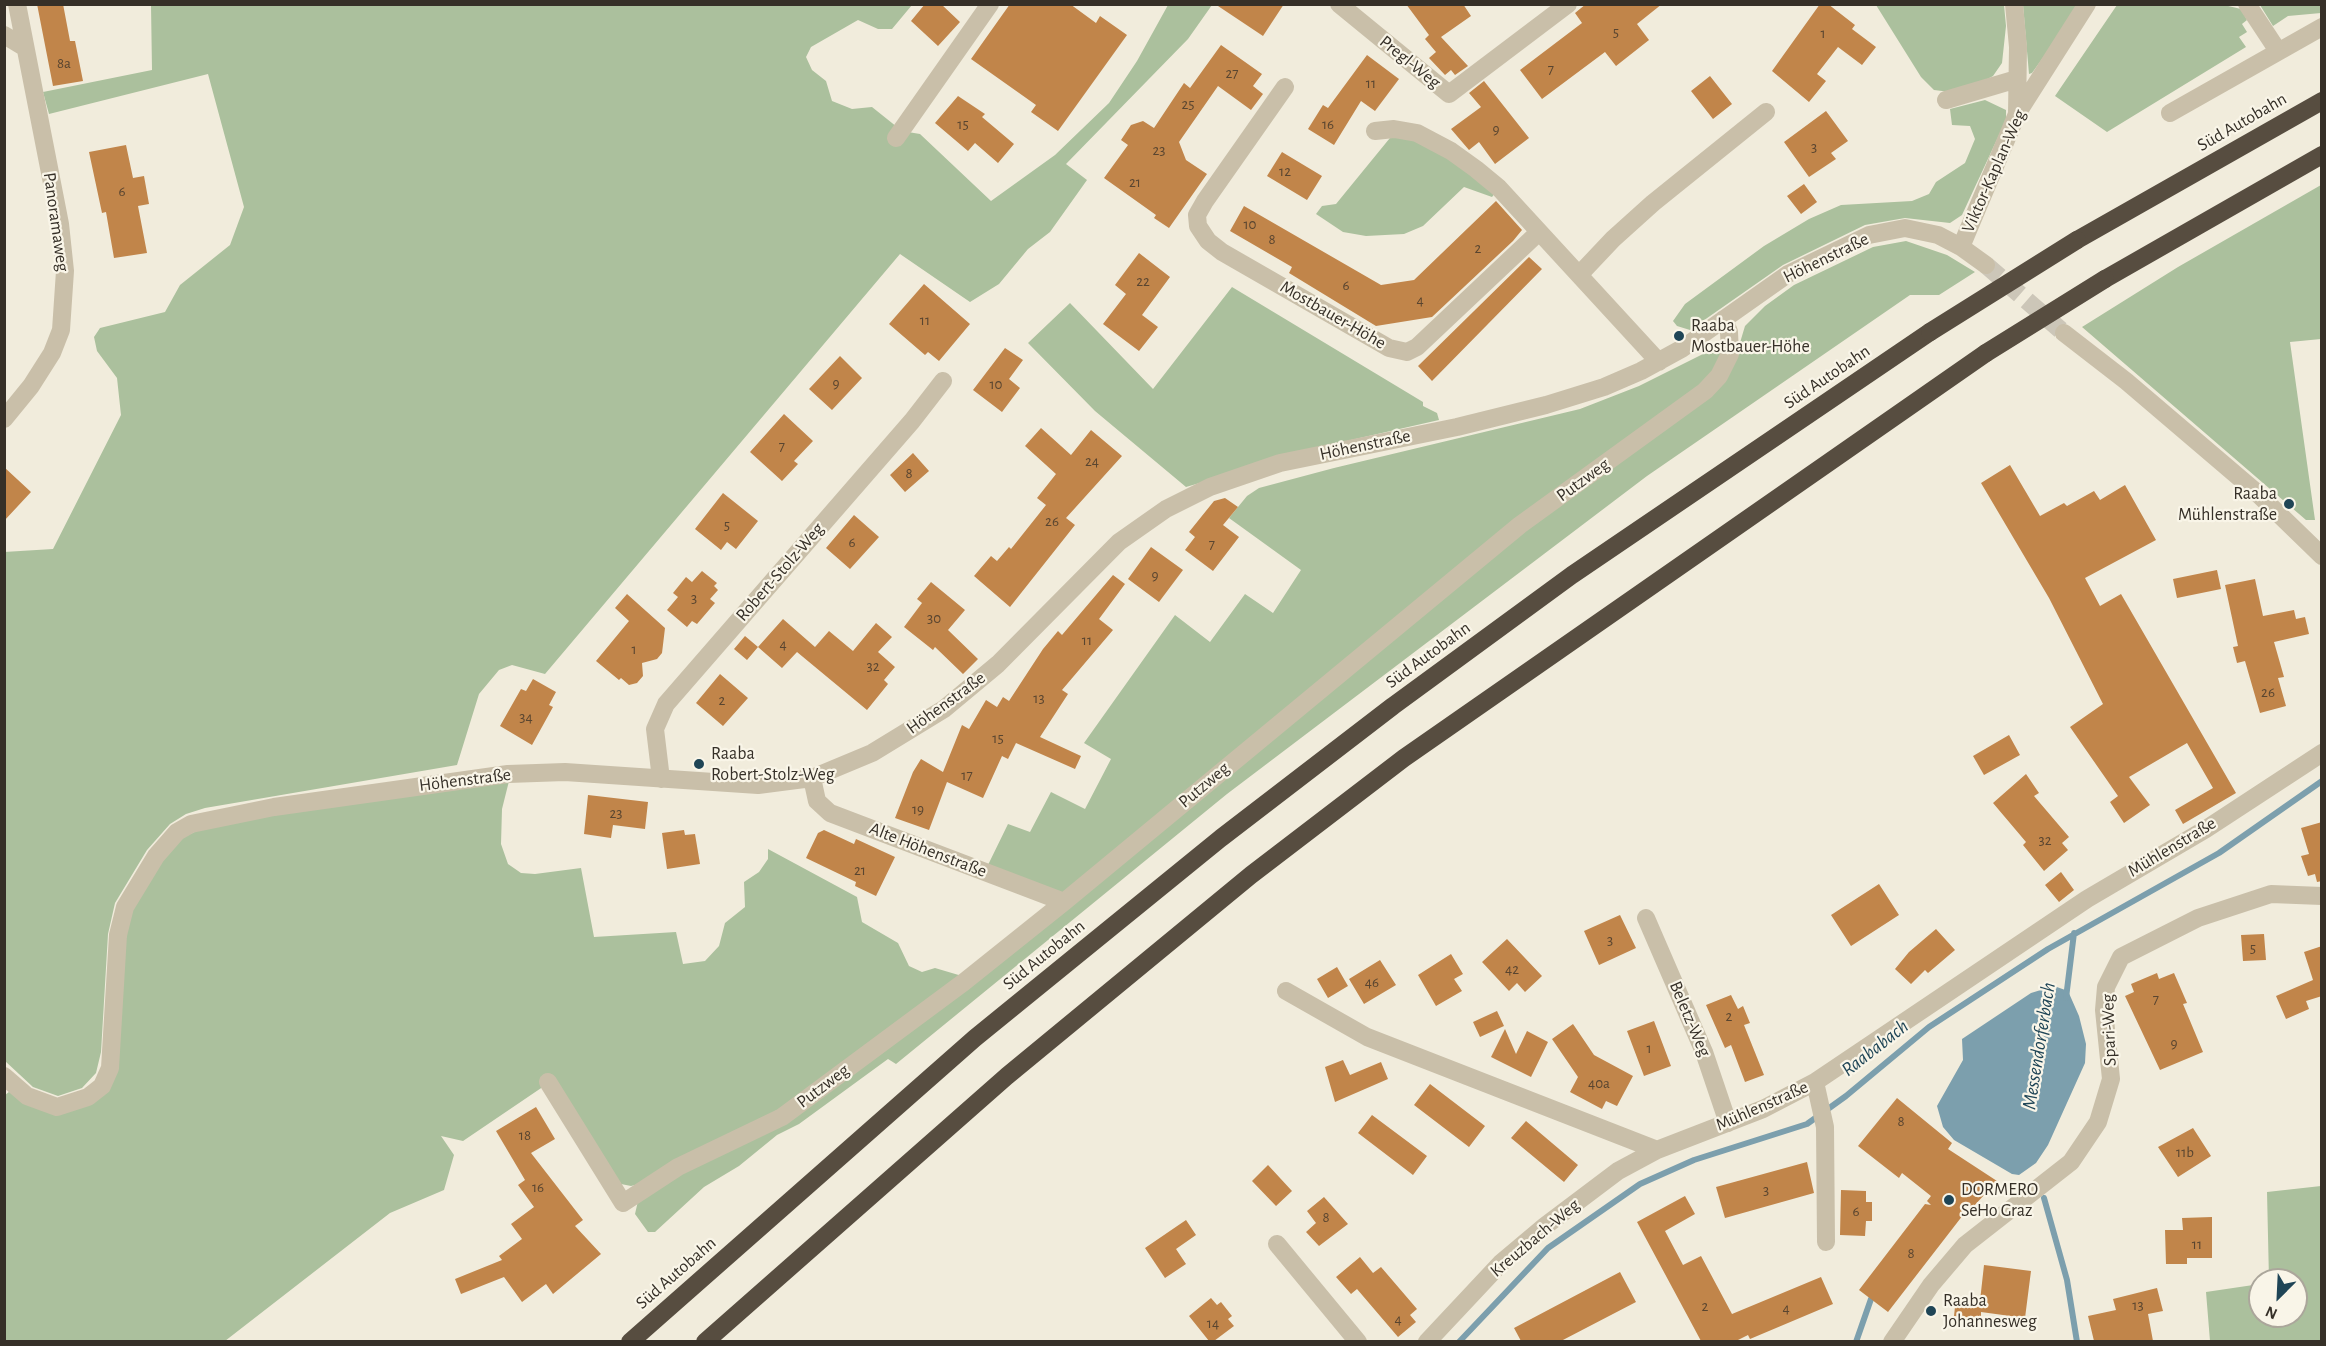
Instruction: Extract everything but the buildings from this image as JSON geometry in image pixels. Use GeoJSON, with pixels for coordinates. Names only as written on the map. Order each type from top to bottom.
{"type":"FeatureCollection","features":[{"type":"Feature","properties":{"kind":"highway","name":"Süd Autobahn"},"geometry":{"type":"LineString","coordinates":[[630,1341],[975,1038],[1221,838],[1393,706],[1572,575],[1930,332],[2077,240],[2322,101]]}},
{"type":"Feature","properties":{"kind":"highway"},"geometry":{"type":"LineString","coordinates":[[705,1341],[1007,1076],[1251,875],[1404,758],[1986,353],[2105,279],[2322,155]]}},
{"type":"Feature","properties":{"kind":"street","name":"Panoramaweg"},"geometry":{"type":"LineString","coordinates":[[4,419],[31,386],[52,353],[61,330],[65,271],[60,224],[17,4]]}},
{"type":"Feature","properties":{"kind":"street"},"geometry":{"type":"LineString","coordinates":[[896,138],[990,4]]}},
{"type":"Feature","properties":{"kind":"street","name":"Pregl-Weg"},"geometry":{"type":"LineString","coordinates":[[1339,4],[1449,94],[1568,4]]}},
{"type":"Feature","properties":{"kind":"street"},"geometry":{"type":"LineString","coordinates":[[2014,4],[2017,114]]}},
{"type":"Feature","properties":{"kind":"street","name":"Viktor-Kaplan-Weg"},"geometry":{"type":"LineString","coordinates":[[1961,247],[2017,114],[2087,4]]}},
{"type":"Feature","properties":{"kind":"street"},"geometry":{"type":"LineString","coordinates":[[2247,4],[2278,51]]}},
{"type":"Feature","properties":{"kind":"street"},"geometry":{"type":"LineString","coordinates":[[2170,113],[2322,27]]}},
{"type":"Feature","properties":{"kind":"street"},"geometry":{"type":"LineString","coordinates":[[4,35],[24,47]]}},
{"type":"Feature","properties":{"kind":"street"},"geometry":{"type":"LineString","coordinates":[[1946,100],[2017,79]]}},
{"type":"Feature","properties":{"kind":"street","name":"Mostbauer-Höhe"},"geometry":{"type":"LineString","coordinates":[[1285,87],[1205,201],[1197,215],[1198,226],[1208,241],[1222,252],[1389,348],[1407,352],[1417,347],[1539,232]]}},
{"type":"Feature","properties":{"kind":"street"},"geometry":{"type":"LineString","coordinates":[[1579,275],[1613,238],[1653,203],[1766,112]]}},
{"type":"Feature","properties":{"kind":"street"},"geometry":{"type":"LineString","coordinates":[[1375,131],[1394,129],[1417,133],[1451,151],[1498,188],[1659,362]]}},
{"type":"Feature","properties":{"kind":"street","name":"Höhenstraße"},"geometry":{"type":"LineString","coordinates":[[4,1076],[27,1096],[57,1107],[88,1097],[102,1086],[110,1068],[118,935],[125,907],[156,856],[177,832],[191,824],[274,807],[508,774],[565,772],[758,785],[812,778],[872,753],[944,709],[998,664],[1119,542],[1166,509],[1209,487],[1280,463],[1546,405],[1604,387],[1659,362],[1788,274],[1869,235],[1905,228],[1938,235],[1961,247],[1986,265]]}},
{"type":"Feature","properties":{"kind":"street","name":"Putzweg"},"geometry":{"type":"LineString","coordinates":[[548,1082],[623,1203],[678,1167],[782,1117],[964,982],[1064,902],[1520,525],[1704,391],[1719,376],[1730,354],[1729,332],[1724,319]]}},
{"type":"Feature","properties":{"kind":"street"},"geometry":{"type":"LineString","coordinates":[[2064,333],[2126,381],[2255,491],[2322,556]]}},
{"type":"Feature","properties":{"kind":"street","name":"Robert-Stolz-Weg"},"geometry":{"type":"LineString","coordinates":[[661,779],[655,729],[666,704],[912,421],[943,381]]}},
{"type":"Feature","properties":{"kind":"street","name":"Mühlenstraße"},"geometry":{"type":"LineString","coordinates":[[1657,1150],[1764,1109],[1815,1082],[2086,899],[2206,829],[2322,753]]}},
{"type":"Feature","properties":{"kind":"street","name":"Alte Höhenstraße"},"geometry":{"type":"LineString","coordinates":[[812,778],[817,801],[839,817],[1064,902]]}},
{"type":"Feature","properties":{"kind":"street","name":"Spari-Weg"},"geometry":{"type":"LineString","coordinates":[[1892,1341],[1932,1285],[1965,1245],[2071,1162],[2098,1122],[2111,1079],[2104,1010],[2106,987],[2121,957],[2198,918],[2271,894],[2322,896]]}},
{"type":"Feature","properties":{"kind":"street","name":"Beletz-Weg"},"geometry":{"type":"LineString","coordinates":[[1646,918],[1704,1052],[1728,1123]]}},
{"type":"Feature","properties":{"kind":"street"},"geometry":{"type":"LineString","coordinates":[[1286,991],[1367,1037],[1657,1150]]}},
{"type":"Feature","properties":{"kind":"street"},"geometry":{"type":"LineString","coordinates":[[1815,1082],[1825,1127],[1826,1242]]}},
{"type":"Feature","properties":{"kind":"street","name":"Kreuzbach-Weg"},"geometry":{"type":"LineString","coordinates":[[1427,1341],[1501,1263],[1545,1226],[1618,1171],[1657,1150]]}},
{"type":"Feature","properties":{"kind":"street"},"geometry":{"type":"LineString","coordinates":[[1277,1244],[1358,1341]]}},
{"type":"Feature","properties":{"kind":"green space"},"geometry":{"type":"Polygon","coordinates":[[[151,5],[912,5],[892,29],[878,29],[858,20],[811,47],[806,57],[812,70],[826,81],[832,101],[852,109],[872,107],[902,131],[920,134],[991,201],[1055,155],[1109,103],[1137,61],[1168,5],[1212,5],[1188,39],[1066,164],[1087,180],[1050,232],[1028,249],[999,284],[970,302],[900,254],[545,674],[512,665],[499,670],[479,694],[457,765],[205,808],[186,814],[170,824],[147,850],[115,903],[108,934],[101,1052],[96,1073],[82,1088],[58,1096],[33,1087],[5,1061],[4,552],[53,549],[121,415],[117,378],[97,351],[94,337],[100,328],[165,312],[180,285],[230,245],[244,207],[208,74],[49,114],[43,92],[152,70],[151,5]]]}},
{"type":"Feature","properties":{"kind":"green space"},"geometry":{"type":"Polygon","coordinates":[[[1876,5],[2004,5],[2006,26],[2002,63],[1993,76],[1973,87],[1950,92],[1934,90],[1921,77],[1876,5]]]}},
{"type":"Feature","properties":{"kind":"green space"},"geometry":{"type":"Polygon","coordinates":[[[2023,5],[2081,5],[2029,74],[2023,5]]]}},
{"type":"Feature","properties":{"kind":"green space"},"geometry":{"type":"Polygon","coordinates":[[[2117,5],[2224,5],[2241,9],[2247,20],[2242,24],[2247,32],[2239,37],[2246,47],[2107,132],[2055,96],[2117,5]]]}},
{"type":"Feature","properties":{"kind":"green space"},"geometry":{"type":"Polygon","coordinates":[[[2260,5],[2321,5],[2321,13],[2288,16],[2273,26],[2260,5]]]}},
{"type":"Feature","properties":{"kind":"green space"},"geometry":{"type":"Polygon","coordinates":[[[1985,100],[2006,110],[2006,120],[1962,215],[1950,223],[1905,218],[1865,225],[1783,265],[1690,330],[1677,326],[1673,321],[1685,304],[1764,246],[1809,219],[1841,205],[1912,201],[1929,194],[1936,182],[1965,163],[1975,139],[1970,126],[1952,125],[1950,109],[1985,100]]]}},
{"type":"Feature","properties":{"kind":"green space"},"geometry":{"type":"Polygon","coordinates":[[[1394,133],[1416,136],[1496,192],[1492,197],[1464,187],[1423,226],[1404,234],[1366,236],[1343,232],[1316,214],[1322,206],[1336,204],[1394,133]]]}},
{"type":"Feature","properties":{"kind":"green space"},"geometry":{"type":"Polygon","coordinates":[[[2321,185],[2321,339],[2290,342],[2315,520],[2306,520],[2082,327],[2178,267],[2321,185]]]}},
{"type":"Feature","properties":{"kind":"green space"},"geometry":{"type":"Polygon","coordinates":[[[1906,241],[1947,255],[1975,272],[1939,295],[1910,295],[1647,476],[1227,794],[896,1064],[888,1059],[799,1124],[777,1135],[739,1166],[704,1187],[655,1232],[648,1232],[635,1214],[638,1201],[650,1188],[768,1129],[1736,356],[1745,326],[1765,306],[1794,285],[1873,247],[1906,241]]]}},
{"type":"Feature","properties":{"kind":"green space"},"geometry":{"type":"Polygon","coordinates":[[[1232,287],[1423,402],[1423,406],[1437,413],[1439,420],[1329,445],[1186,487],[1095,411],[1028,343],[1070,303],[1153,389],[1232,287]]]}},
{"type":"Feature","properties":{"kind":"green space"},"geometry":{"type":"Polygon","coordinates":[[[1713,349],[1720,353],[1722,358],[1714,373],[1060,897],[987,867],[1008,824],[1030,832],[1051,792],[1085,809],[1111,759],[1084,743],[1175,615],[1210,642],[1245,594],[1273,613],[1301,570],[1229,518],[1247,496],[1259,488],[1334,468],[1580,409],[1639,386],[1713,349]]]}},
{"type":"Feature","properties":{"kind":"green space"},"geometry":{"type":"Polygon","coordinates":[[[509,781],[502,809],[501,844],[508,864],[521,873],[535,874],[581,868],[594,937],[676,932],[683,964],[705,961],[719,946],[725,923],[745,907],[744,882],[759,872],[768,859],[768,849],[857,897],[862,922],[898,943],[909,966],[922,972],[935,968],[962,976],[798,1099],[639,1184],[631,1186],[621,1184],[553,1080],[463,1141],[441,1136],[454,1155],[444,1190],[390,1213],[225,1341],[5,1341],[4,1096],[10,1091],[23,1101],[99,1098],[131,909],[161,860],[182,838],[209,825],[509,781]]]}},
{"type":"Feature","properties":{"kind":"green space"},"geometry":{"type":"Polygon","coordinates":[[[2321,1186],[2321,1341],[2210,1341],[2206,1292],[2248,1286],[2248,1328],[2308,1328],[2308,1268],[2269,1268],[2267,1192],[2321,1186]]]}},
{"type":"Feature","properties":{"kind":"water"},"geometry":{"type":"Polygon","coordinates":[[[2054,986],[2068,991],[2079,1016],[2086,1044],[2085,1063],[2048,1145],[2036,1163],[2019,1175],[2012,1174],[1954,1140],[1943,1127],[1937,1106],[1963,1060],[1962,1039],[2031,993],[2054,986]]]}},
{"type":"Feature","properties":{"kind":"waterway","name":"Raababach"},"geometry":{"type":"LineString","coordinates":[[1459,1342],[1548,1248],[1640,1184],[1694,1160],[1807,1124],[1846,1096],[1929,1027],[2048,949],[2219,853],[2322,781]]}},
{"type":"Feature","properties":{"kind":"waterway","name":"Messendorferbach"},"geometry":{"type":"LineString","coordinates":[[2066,998],[2074,933]]}},
{"type":"Feature","properties":{"kind":"waterway","name":"Messendorferbach"},"geometry":{"type":"LineString","coordinates":[[2044,1198],[2067,1280],[2077,1342]]}},
{"type":"Feature","properties":{"kind":"waterway"},"geometry":{"type":"LineString","coordinates":[[1856,1342],[1871,1299]]}},
{"type":"Feature","properties":{"kind":"tunnel"},"geometry":{"type":"LineString","coordinates":[[1986,265],[2064,333]]}},
{"type":"Feature","properties":{"kind":"place","name":"Raaba Mostbauer-Höhe"},"geometry":{"type":"Point","coordinates":[1679,336]}},
{"type":"Feature","properties":{"kind":"place","name":"Raaba Mühlenstraße"},"geometry":{"type":"Point","coordinates":[2289,504]}},
{"type":"Feature","properties":{"kind":"place","name":"Raaba Robert-Stolz-Weg"},"geometry":{"type":"Point","coordinates":[699,764]}},
{"type":"Feature","properties":{"kind":"place","name":"DORMERO SeHo Graz"},"geometry":{"type":"Point","coordinates":[1949,1200]}},
{"type":"Feature","properties":{"kind":"place","name":"Raaba Johannesweg"},"geometry":{"type":"Point","coordinates":[1931,1311]}}]}
